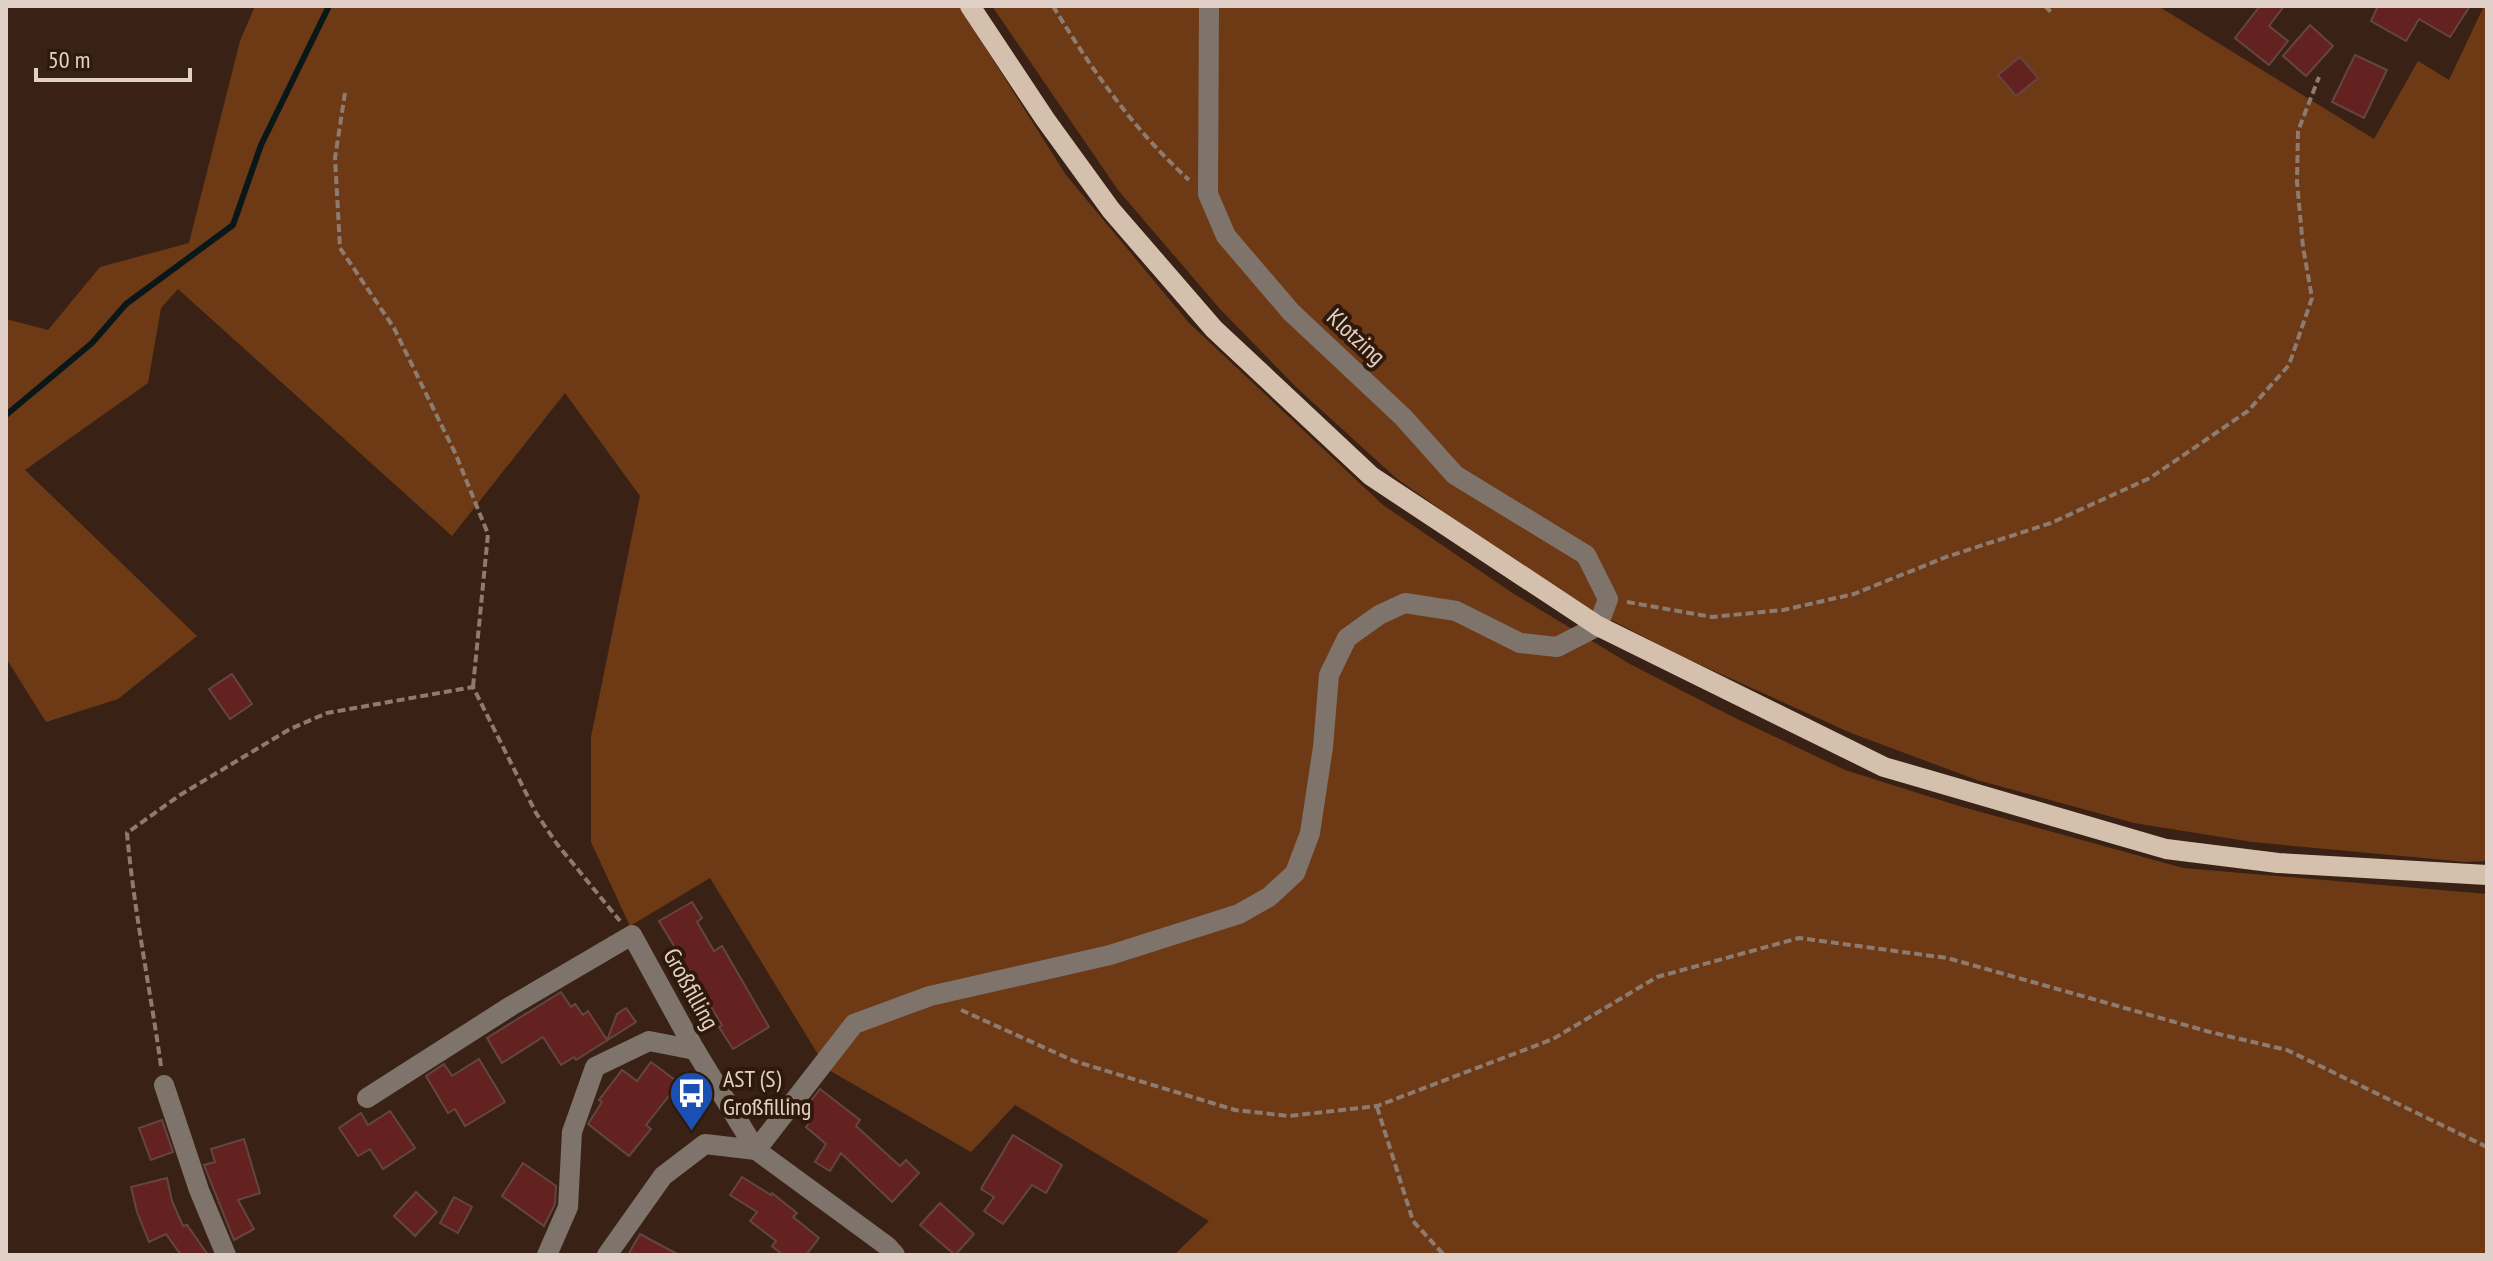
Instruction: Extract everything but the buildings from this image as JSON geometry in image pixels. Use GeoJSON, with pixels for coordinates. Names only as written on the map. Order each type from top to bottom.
{"type":"FeatureCollection","features":[{"type":"Feature","properties":{"kind":"main road"},"geometry":{"type":"LineString","coordinates":[[970,6],[1045,119],[1111,210],[1214,329],[1371,476],[1598,626],[1884,767],[2166,849],[2278,863],[2487,875]]}},
{"type":"Feature","properties":{"kind":"street","name":"Klotzing"},"geometry":{"type":"LineString","coordinates":[[1209,6],[1208,194],[1226,236],[1291,312],[1403,417],[1455,475],[1586,555],[1608,599]]}},
{"type":"Feature","properties":{"kind":"street"},"geometry":{"type":"LineString","coordinates":[[756,1150],[854,1024],[930,996],[1110,955],[1239,914],[1269,897],[1295,873],[1310,833],[1323,747],[1329,675],[1347,638],[1379,615],[1405,603],[1456,611],[1520,643],[1557,647],[1598,626],[1608,599]]}},
{"type":"Feature","properties":{"kind":"street"},"geometry":{"type":"LineString","coordinates":[[367,1098],[511,1006],[632,935]]}},
{"type":"Feature","properties":{"kind":"street","name":"Großfilling"},"geometry":{"type":"LineString","coordinates":[[632,935],[695,1050],[756,1150],[895,1255]]}},
{"type":"Feature","properties":{"kind":"street"},"geometry":{"type":"LineString","coordinates":[[547,1255],[568,1207],[572,1132],[595,1067],[649,1041],[695,1050]]}},
{"type":"Feature","properties":{"kind":"street"},"geometry":{"type":"LineString","coordinates":[[164,1085],[199,1190],[226,1255]]}},
{"type":"Feature","properties":{"kind":"street","name":"Großfilling"},"geometry":{"type":"LineString","coordinates":[[607,1255],[663,1176],[705,1144],[756,1150]]}},
{"type":"Feature","properties":{"kind":"path"},"geometry":{"type":"LineString","coordinates":[[1053,6],[1093,71],[1147,140],[1188,180],[1208,194]]}},
{"type":"Feature","properties":{"kind":"path"},"geometry":{"type":"LineString","coordinates":[[2045,6],[2052,13]]}},
{"type":"Feature","properties":{"kind":"path"},"geometry":{"type":"LineString","coordinates":[[1608,599],[1712,617],[1783,610],[1854,594],[1946,557],[2051,523],[2150,478],[2248,411],[2289,365],[2312,298],[2303,247],[2297,169],[2298,131],[2319,77]]}},
{"type":"Feature","properties":{"kind":"path"},"geometry":{"type":"LineString","coordinates":[[345,93],[335,158],[340,248],[394,328],[456,455],[488,534],[473,687],[536,813],[557,844],[632,935]]}},
{"type":"Feature","properties":{"kind":"path"},"geometry":{"type":"LineString","coordinates":[[164,1085],[132,887],[127,833],[180,795],[290,729],[327,713],[473,687]]}},
{"type":"Feature","properties":{"kind":"path"},"geometry":{"type":"LineString","coordinates":[[930,996],[1074,1061],[1235,1110],[1289,1116],[1377,1106],[1553,1039],[1657,977],[1799,938],[1947,958],[2210,1032],[2287,1050],[2487,1147]]}},
{"type":"Feature","properties":{"kind":"path"},"geometry":{"type":"LineString","coordinates":[[1377,1106],[1413,1221],[1444,1255]]}},
{"type":"Feature","properties":{"kind":"shaded area"},"geometry":{"type":"Polygon","coordinates":[[[255,6],[959,6],[1066,175],[1189,323],[1383,505],[1514,594],[1630,664],[1845,770],[1959,806],[2183,868],[2487,894],[2487,1255],[1174,1255],[1209,1221],[1015,1105],[971,1152],[827,1069],[710,878],[630,926],[591,842],[591,737],[640,496],[565,393],[452,536],[178,289],[161,308],[148,383],[25,470],[197,636],[118,699],[46,722],[6,658],[6,319],[48,330],[100,267],[189,243],[240,41],[255,6]]]}},
{"type":"Feature","properties":{"kind":"shaded area"},"geometry":{"type":"Polygon","coordinates":[[[992,6],[2158,6],[2374,139],[2418,61],[2449,80],[2484,6],[2487,6],[2487,861],[2466,862],[2252,842],[2134,823],[1977,780],[1851,733],[1679,655],[1559,593],[1396,478],[1296,387],[1220,309],[1118,190],[992,6]]]}},
{"type":"Feature","properties":{"kind":"waterway"},"geometry":{"type":"LineString","coordinates":[[6,415],[92,343],[126,304],[233,225],[261,145],[329,6]]}},
{"type":"Feature","properties":{"kind":"place","name":"AST (S) Großfilling"},"geometry":{"type":"Point","coordinates":[692,1132]}}]}
